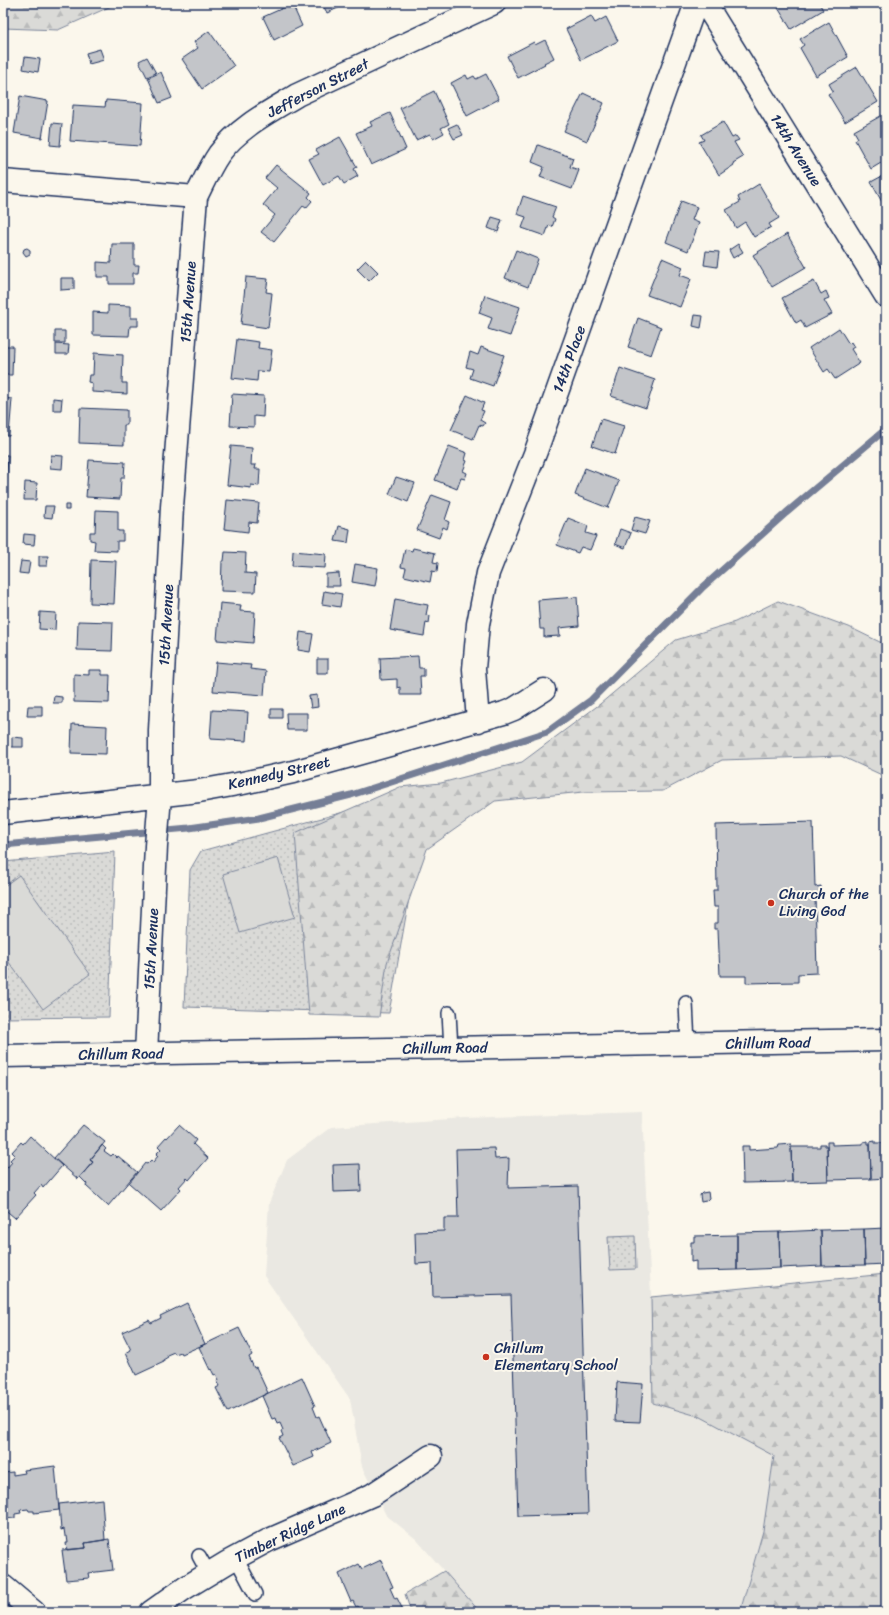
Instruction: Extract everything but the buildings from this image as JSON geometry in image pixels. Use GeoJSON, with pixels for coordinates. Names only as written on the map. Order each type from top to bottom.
{"type":"FeatureCollection","features":[{"type":"Feature","properties":{"kind":"street","name":"Jefferson Street"},"geometry":{"type":"LineString","coordinates":[[196,197],[219,155],[238,133],[267,113],[297,95],[494,3]]}},
{"type":"Feature","properties":{"kind":"street","name":"14th Place"},"geometry":{"type":"LineString","coordinates":[[478,721],[474,668],[478,624],[488,573],[536,451],[696,3]]}},
{"type":"Feature","properties":{"kind":"street","name":"14th Avenue"},"geometry":{"type":"LineString","coordinates":[[705,3],[886,296]]}},
{"type":"Feature","properties":{"kind":"street"},"geometry":{"type":"LineString","coordinates":[[3,181],[196,197]]}},
{"type":"Feature","properties":{"kind":"street","name":"15th Avenue"},"geometry":{"type":"LineString","coordinates":[[146,1054],[156,846],[160,796],[160,730],[172,507],[196,197]]}},
{"type":"Feature","properties":{"kind":"street","name":"Kennedy Street"},"geometry":{"type":"LineString","coordinates":[[3,813],[199,791],[293,772],[478,721],[514,709],[544,690]]}},
{"type":"Feature","properties":{"kind":"street","name":"Chillum Road"},"geometry":{"type":"LineString","coordinates":[[3,1056],[886,1040]]}},
{"type":"Feature","properties":{"kind":"street","name":"Timber Ridge Lane"},"geometry":{"type":"LineString","coordinates":[[152,1612],[185,1588],[204,1565],[236,1558],[269,1540],[372,1495],[431,1456]]}},
{"type":"Feature","properties":{"kind":"street"},"geometry":{"type":"LineString","coordinates":[[3,1586],[34,1612]]}},
{"type":"Feature","properties":{"kind":"lane"},"geometry":{"type":"LineString","coordinates":[[686,1003],[688,1044]]}},
{"type":"Feature","properties":{"kind":"lane"},"geometry":{"type":"LineString","coordinates":[[449,1013],[451,1048]]}},
{"type":"Feature","properties":{"kind":"lane"},"geometry":{"type":"LineString","coordinates":[[236,1558],[255,1594]]}},
{"type":"Feature","properties":{"kind":"shaded area","name":"Chillum Elementary School"},"geometry":{"type":"Polygon","coordinates":[[[642,1112],[652,1315],[653,1403],[701,1417],[774,1456],[763,1531],[740,1612],[480,1612],[416,1539],[386,1515],[362,1467],[350,1399],[264,1276],[269,1203],[287,1160],[331,1127],[466,1118],[642,1112]]]}},
{"type":"Feature","properties":{"kind":"green space"},"geometry":{"type":"Polygon","coordinates":[[[3,3],[118,3],[58,30],[3,28],[3,3]]]}},
{"type":"Feature","properties":{"kind":"green space"},"geometry":{"type":"Polygon","coordinates":[[[778,601],[849,627],[886,645],[886,777],[841,756],[722,760],[663,791],[583,792],[495,801],[427,849],[387,963],[379,1017],[309,1015],[295,833],[400,787],[441,783],[522,762],[600,704],[676,640],[735,622],[778,601]]]}},
{"type":"Feature","properties":{"kind":"green space"},"geometry":{"type":"Polygon","coordinates":[[[428,789],[389,1013],[184,1007],[190,870],[201,851],[428,789]]]}},
{"type":"Feature","properties":{"kind":"green space"},"geometry":{"type":"Polygon","coordinates":[[[115,852],[109,1017],[3,1018],[3,862],[115,852]]]}},
{"type":"Feature","properties":{"kind":"green space"},"geometry":{"type":"Polygon","coordinates":[[[278,858],[295,917],[240,933],[223,874],[278,858]]]}},
{"type":"Feature","properties":{"kind":"green space"},"geometry":{"type":"Polygon","coordinates":[[[19,875],[90,974],[43,1009],[3,954],[3,887],[19,875]]]}},
{"type":"Feature","properties":{"kind":"green space"},"geometry":{"type":"Polygon","coordinates":[[[635,1236],[636,1269],[610,1270],[608,1237],[635,1236]]]}},
{"type":"Feature","properties":{"kind":"green space"},"geometry":{"type":"Polygon","coordinates":[[[886,1274],[886,1612],[740,1612],[763,1531],[774,1456],[701,1417],[653,1403],[651,1297],[886,1274]]]}},
{"type":"Feature","properties":{"kind":"green space"},"geometry":{"type":"Polygon","coordinates":[[[444,1571],[480,1612],[411,1612],[405,1594],[444,1571]]]}},
{"type":"Feature","properties":{"kind":"waterway"},"geometry":{"type":"LineString","coordinates":[[3,845],[189,828],[259,818],[351,795],[547,732],[591,700],[702,588],[786,513],[886,429]]}},
{"type":"Feature","properties":{"kind":"place","name":"Church of the Living God"},"geometry":{"type":"Point","coordinates":[771,903]}},
{"type":"Feature","properties":{"kind":"place","name":"Chillum Elementary School"},"geometry":{"type":"Point","coordinates":[486,1357]}}]}
